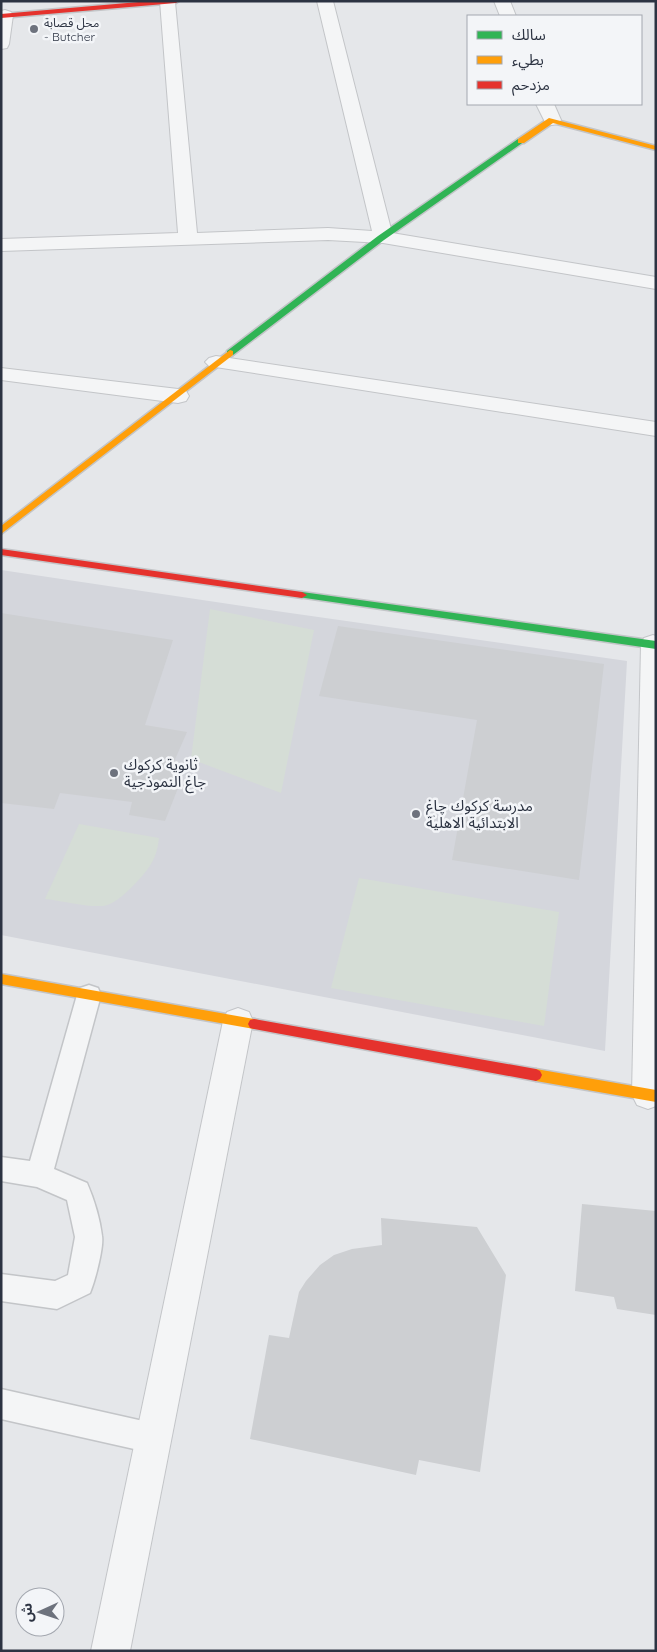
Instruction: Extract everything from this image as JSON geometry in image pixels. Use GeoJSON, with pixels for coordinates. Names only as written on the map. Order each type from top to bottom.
{"type":"FeatureCollection","features":[{"type":"Feature","properties":{"kind":"street"},"geometry":{"type":"LineString","coordinates":[[326,1],[383,237]]}},
{"type":"Feature","properties":{"kind":"street"},"geometry":{"type":"LineString","coordinates":[[502,1],[508,15]]}},
{"type":"Feature","properties":{"kind":"street"},"geometry":{"type":"LineString","coordinates":[[1,44],[3,15],[172,2],[188,238]]}},
{"type":"Feature","properties":{"kind":"street"},"geometry":{"type":"LineString","coordinates":[[545,105],[552,120]]}},
{"type":"Feature","properties":{"kind":"street"},"geometry":{"type":"LineString","coordinates":[[1,531],[178,396],[216,362],[383,237],[552,120],[656,148]]}},
{"type":"Feature","properties":{"kind":"street"},"geometry":{"type":"LineString","coordinates":[[1,246],[328,234],[383,237],[656,282]]}},
{"type":"Feature","properties":{"kind":"street"},"geometry":{"type":"LineString","coordinates":[[216,362],[656,429]]}},
{"type":"Feature","properties":{"kind":"street"},"geometry":{"type":"LineString","coordinates":[[1,374],[178,396]]}},
{"type":"Feature","properties":{"kind":"street"},"geometry":{"type":"LineString","coordinates":[[1,552],[654,644],[652,1095],[1,979]]}},
{"type":"Feature","properties":{"kind":"street"},"geometry":{"type":"LineString","coordinates":[[110,1651],[238,1021]]}},
{"type":"Feature","properties":{"kind":"lane"},"geometry":{"type":"LineString","coordinates":[[39,1175],[89,994]]}},
{"type":"Feature","properties":{"kind":"lane"},"geometry":{"type":"LineString","coordinates":[[1,1169],[39,1175],[78,1192],[89,1237],[80,1283],[58,1295],[1,1287]]}},
{"type":"Feature","properties":{"kind":"lane"},"geometry":{"type":"LineString","coordinates":[[1,1404],[152,1438]]}},
{"type":"Feature","properties":{"kind":"shaded area","name":"مدرسة كركوك چاغ الابتدائية الاهلية"},"geometry":{"type":"Polygon","coordinates":[[[1,570],[627,661],[605,1051],[1,935],[1,570]]]}},
{"type":"Feature","properties":{"kind":"shaded area"},"geometry":{"type":"Polygon","coordinates":[[[210,609],[314,630],[281,793],[191,759],[210,609]]]}},
{"type":"Feature","properties":{"kind":"shaded area"},"geometry":{"type":"Polygon","coordinates":[[[79,824],[159,838],[153,861],[148,869],[130,889],[108,905],[88,906],[45,899],[79,824]]]}},
{"type":"Feature","properties":{"kind":"shaded area"},"geometry":{"type":"Polygon","coordinates":[[[359,878],[559,912],[544,1026],[331,988],[359,878]]]}},
{"type":"Feature","properties":{"kind":"building"},"geometry":{"type":"Polygon","coordinates":[[[1,613],[173,640],[145,725],[187,732],[173,764],[186,768],[165,821],[129,815],[132,802],[60,793],[54,809],[1,803],[1,613]]]}},
{"type":"Feature","properties":{"kind":"building"},"geometry":{"type":"Polygon","coordinates":[[[338,626],[604,664],[579,880],[452,860],[477,720],[319,696],[338,626]]]}},
{"type":"Feature","properties":{"kind":"building"},"geometry":{"type":"Polygon","coordinates":[[[582,1204],[656,1211],[656,1315],[617,1309],[614,1297],[575,1291],[582,1204]]]}},
{"type":"Feature","properties":{"kind":"building"},"geometry":{"type":"Polygon","coordinates":[[[381,1218],[477,1227],[506,1275],[480,1472],[419,1460],[416,1475],[250,1439],[269,1335],[289,1338],[299,1292],[320,1265],[334,1255],[352,1249],[382,1245],[381,1218]]]}},
{"type":"Feature","properties":{"kind":"traffic: fast"},"geometry":{"type":"LineString","coordinates":[[230,353],[381,238],[521,141]]}},
{"type":"Feature","properties":{"kind":"traffic: fast"},"geometry":{"type":"LineString","coordinates":[[302,595],[656,645]]}},
{"type":"Feature","properties":{"kind":"traffic: slow"},"geometry":{"type":"LineString","coordinates":[[521,141],[552,120],[656,148]]}},
{"type":"Feature","properties":{"kind":"traffic: slow"},"geometry":{"type":"LineString","coordinates":[[1,531],[230,353]]}},
{"type":"Feature","properties":{"kind":"traffic: slow"},"geometry":{"type":"LineString","coordinates":[[1,979],[254,1024]]}},
{"type":"Feature","properties":{"kind":"traffic: slow"},"geometry":{"type":"LineString","coordinates":[[536,1075],[656,1096]]}},
{"type":"Feature","properties":{"kind":"traffic: jam"},"geometry":{"type":"LineString","coordinates":[[1,16],[176,1]]}},
{"type":"Feature","properties":{"kind":"traffic: jam"},"geometry":{"type":"LineString","coordinates":[[1,552],[302,595]]}},
{"type":"Feature","properties":{"kind":"traffic: jam"},"geometry":{"type":"LineString","coordinates":[[254,1024],[536,1075]]}},
{"type":"Feature","properties":{"kind":"place","name":"محل قصابة - Butcher"},"geometry":{"type":"Point","coordinates":[34,29]}},
{"type":"Feature","properties":{"kind":"place","name":"ثانوية كركوك جاغ النموذجية"},"geometry":{"type":"Point","coordinates":[114,773]}},
{"type":"Feature","properties":{"kind":"place","name":"مدرسة كركوك چاغ الابتدائية الاهلية"},"geometry":{"type":"Point","coordinates":[416,814]}}]}
